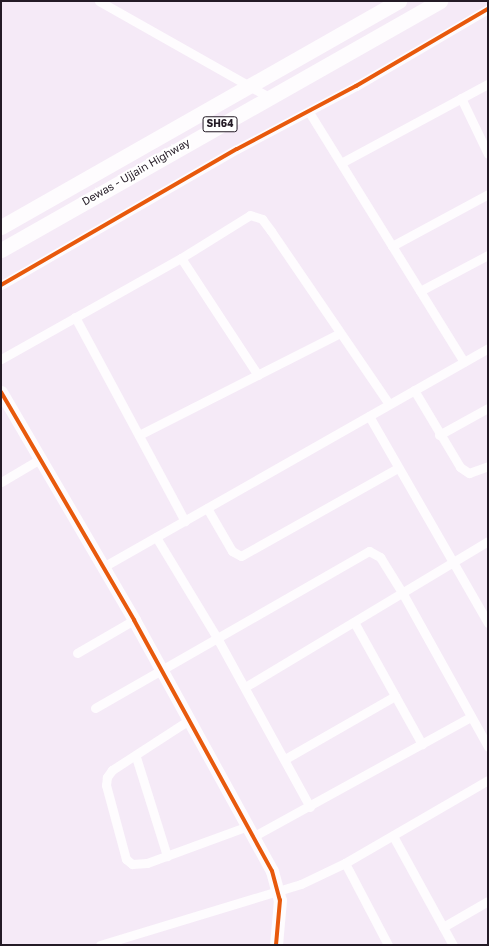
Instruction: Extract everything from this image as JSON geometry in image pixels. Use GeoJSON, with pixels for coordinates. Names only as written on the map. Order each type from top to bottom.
{"type":"FeatureCollection","features":[{"type":"Feature","properties":{"kind":"main road","name":"Dewas - Ujjain Highway"},"geometry":{"type":"LineString","coordinates":[[1,227],[250,87],[399,1]]}},
{"type":"Feature","properties":{"kind":"main road","name":"Dewas - Ujjain Highway"},"geometry":{"type":"LineString","coordinates":[[1,250],[440,1]]}},
{"type":"Feature","properties":{"kind":"street"},"geometry":{"type":"LineString","coordinates":[[99,1],[269,97]]}},
{"type":"Feature","properties":{"kind":"street"},"geometry":{"type":"LineString","coordinates":[[1,285],[237,149],[309,112],[488,9]]}},
{"type":"Feature","properties":{"kind":"street"},"geometry":{"type":"LineString","coordinates":[[341,163],[488,84]]}},
{"type":"Feature","properties":{"kind":"street"},"geometry":{"type":"LineString","coordinates":[[461,98],[488,154]]}},
{"type":"Feature","properties":{"kind":"street"},"geometry":{"type":"LineString","coordinates":[[309,112],[464,362]]}},
{"type":"Feature","properties":{"kind":"street"},"geometry":{"type":"LineString","coordinates":[[392,246],[488,194]]}},
{"type":"Feature","properties":{"kind":"street"},"geometry":{"type":"LineString","coordinates":[[1,359],[181,258],[244,216],[256,216],[272,231],[389,404]]}},
{"type":"Feature","properties":{"kind":"street"},"geometry":{"type":"LineString","coordinates":[[420,291],[488,254]]}},
{"type":"Feature","properties":{"kind":"street"},"geometry":{"type":"LineString","coordinates":[[181,258],[258,375]]}},
{"type":"Feature","properties":{"kind":"street"},"geometry":{"type":"LineString","coordinates":[[75,317],[185,521]]}},
{"type":"Feature","properties":{"kind":"street"},"geometry":{"type":"LineString","coordinates":[[139,435],[340,333]]}},
{"type":"Feature","properties":{"kind":"street"},"geometry":{"type":"LineString","coordinates":[[103,567],[488,348]]}},
{"type":"Feature","properties":{"kind":"street"},"geometry":{"type":"LineString","coordinates":[[414,390],[439,435],[464,471],[475,472],[488,466]]}},
{"type":"Feature","properties":{"kind":"street"},"geometry":{"type":"LineString","coordinates":[[1,392],[134,620],[251,831],[279,890],[280,918],[276,945]]}},
{"type":"Feature","properties":{"kind":"street"},"geometry":{"type":"LineString","coordinates":[[439,435],[488,408]]}},
{"type":"Feature","properties":{"kind":"street"},"geometry":{"type":"LineString","coordinates":[[369,416],[488,623]]}},
{"type":"Feature","properties":{"kind":"street"},"geometry":{"type":"LineString","coordinates":[[1,482],[40,459]]}},
{"type":"Feature","properties":{"kind":"street"},"geometry":{"type":"LineString","coordinates":[[208,508],[232,551],[241,556],[398,468]]}},
{"type":"Feature","properties":{"kind":"street"},"geometry":{"type":"LineString","coordinates":[[156,537],[216,636],[285,759],[310,807]]}},
{"type":"Feature","properties":{"kind":"street"},"geometry":{"type":"LineString","coordinates":[[245,687],[403,594],[452,562],[488,541]]}},
{"type":"Feature","properties":{"kind":"street"},"geometry":{"type":"LineString","coordinates":[[95,708],[160,668],[364,551],[375,553],[380,558],[403,594],[470,718],[488,747]]}},
{"type":"Feature","properties":{"kind":"street"},"geometry":{"type":"LineString","coordinates":[[479,608],[488,603]]}},
{"type":"Feature","properties":{"kind":"street"},"geometry":{"type":"LineString","coordinates":[[76,653],[134,620]]}},
{"type":"Feature","properties":{"kind":"street"},"geometry":{"type":"LineString","coordinates":[[354,622],[422,744]]}},
{"type":"Feature","properties":{"kind":"street"},"geometry":{"type":"LineString","coordinates":[[285,759],[395,696]]}},
{"type":"Feature","properties":{"kind":"street"},"geometry":{"type":"LineString","coordinates":[[189,720],[136,757],[112,770],[107,777],[122,853],[126,859],[138,864],[251,831],[310,807],[470,718]]}},
{"type":"Feature","properties":{"kind":"street"},"geometry":{"type":"LineString","coordinates":[[136,757],[167,856]]}},
{"type":"Feature","properties":{"kind":"street"},"geometry":{"type":"LineString","coordinates":[[100,945],[301,884],[345,863],[488,780]]}},
{"type":"Feature","properties":{"kind":"street"},"geometry":{"type":"LineString","coordinates":[[393,836],[453,945]]}},
{"type":"Feature","properties":{"kind":"street"},"geometry":{"type":"LineString","coordinates":[[345,863],[388,945]]}},
{"type":"Feature","properties":{"kind":"street"},"geometry":{"type":"LineString","coordinates":[[443,927],[488,901]]}},
{"type":"Feature","properties":{"kind":"cycle path"},"geometry":{"type":"LineString","coordinates":[[1,285],[237,149],[356,86],[488,9]]}},
{"type":"Feature","properties":{"kind":"cycle path"},"geometry":{"type":"LineString","coordinates":[[1,392],[134,620],[272,871],[280,900],[276,945]]}}]}
